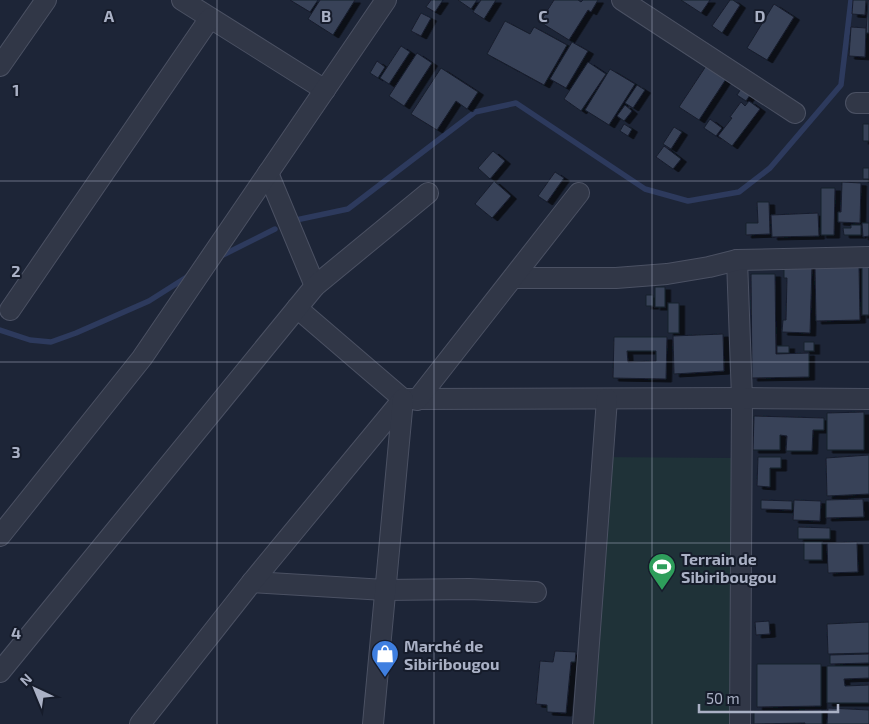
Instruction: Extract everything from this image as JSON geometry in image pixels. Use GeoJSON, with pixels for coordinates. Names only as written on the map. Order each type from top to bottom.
{"type":"FeatureCollection","features":[{"type":"Feature","properties":{"kind":"street"},"geometry":{"type":"LineString","coordinates":[[0,66],[46,0]]}},
{"type":"Feature","properties":{"kind":"street"},"geometry":{"type":"LineString","coordinates":[[182,0],[325,90]]}},
{"type":"Feature","properties":{"kind":"street"},"geometry":{"type":"LineString","coordinates":[[0,536],[142,358],[386,0]]}},
{"type":"Feature","properties":{"kind":"street"},"geometry":{"type":"LineString","coordinates":[[622,0],[795,112]]}},
{"type":"Feature","properties":{"kind":"street"},"geometry":{"type":"LineString","coordinates":[[10,310],[210,18]]}},
{"type":"Feature","properties":{"kind":"street"},"geometry":{"type":"LineString","coordinates":[[268,173],[315,286]]}},
{"type":"Feature","properties":{"kind":"street"},"geometry":{"type":"LineString","coordinates":[[0,672],[315,286],[428,193]]}},
{"type":"Feature","properties":{"kind":"street"},"geometry":{"type":"LineString","coordinates":[[140,724],[252,582],[513,278],[579,193]]}},
{"type":"Feature","properties":{"kind":"street"},"geometry":{"type":"LineString","coordinates":[[513,278],[616,278],[667,274],[737,260],[869,257]]}},
{"type":"Feature","properties":{"kind":"street"},"geometry":{"type":"LineString","coordinates":[[737,260],[742,398],[740,724]]}},
{"type":"Feature","properties":{"kind":"street"},"geometry":{"type":"LineString","coordinates":[[297,308],[410,399],[742,398],[869,400]]}},
{"type":"Feature","properties":{"kind":"street"},"geometry":{"type":"LineString","coordinates":[[372,724],[385,590],[410,399]]}},
{"type":"Feature","properties":{"kind":"street"},"geometry":{"type":"LineString","coordinates":[[584,724],[607,399]]}},
{"type":"Feature","properties":{"kind":"street"},"geometry":{"type":"LineString","coordinates":[[252,582],[385,590],[469,588],[536,592]]}},
{"type":"Feature","properties":{"kind":"shaded area","name":"Terrain de Sibiribougou"},"geometry":{"type":"Polygon","coordinates":[[[595,457],[734,458],[729,724],[590,724],[595,457]]]}},
{"type":"Feature","properties":{"kind":"building"},"geometry":{"type":"Polygon","coordinates":[[[290,0],[318,0],[310,12],[290,0]]]}},
{"type":"Feature","properties":{"kind":"building"},"geometry":{"type":"Polygon","coordinates":[[[320,0],[355,0],[333,35],[308,19],[320,0]]]}},
{"type":"Feature","properties":{"kind":"building"},"geometry":{"type":"Polygon","coordinates":[[[431,0],[443,0],[435,12],[426,7],[431,0]]]}},
{"type":"Feature","properties":{"kind":"building"},"geometry":{"type":"Polygon","coordinates":[[[458,0],[477,0],[471,9],[458,0]]]}},
{"type":"Feature","properties":{"kind":"building"},"geometry":{"type":"Polygon","coordinates":[[[481,0],[496,0],[484,19],[473,12],[481,0]]]}},
{"type":"Feature","properties":{"kind":"building"},"geometry":{"type":"Polygon","coordinates":[[[554,0],[578,0],[581,2],[583,0],[598,0],[591,12],[588,10],[569,40],[540,22],[554,0]]]}},
{"type":"Feature","properties":{"kind":"building"},"geometry":{"type":"Polygon","coordinates":[[[681,0],[710,0],[701,13],[681,0]]]}},
{"type":"Feature","properties":{"kind":"building"},"geometry":{"type":"Polygon","coordinates":[[[730,0],[740,5],[722,33],[712,26],[730,0]]]}},
{"type":"Feature","properties":{"kind":"building"},"geometry":{"type":"Polygon","coordinates":[[[853,0],[866,0],[865,15],[852,14],[853,0]]]}},
{"type":"Feature","properties":{"kind":"building"},"geometry":{"type":"Polygon","coordinates":[[[868,0],[869,33],[866,33],[868,0]]]}},
{"type":"Feature","properties":{"kind":"building"},"geometry":{"type":"Polygon","coordinates":[[[774,4],[794,17],[767,60],[747,48],[774,4]]]}},
{"type":"Feature","properties":{"kind":"building"},"geometry":{"type":"Polygon","coordinates":[[[421,13],[431,18],[421,36],[411,31],[421,13]]]}},
{"type":"Feature","properties":{"kind":"building"},"geometry":{"type":"Polygon","coordinates":[[[505,21],[530,34],[534,27],[567,45],[544,85],[487,54],[505,21]]]}},
{"type":"Feature","properties":{"kind":"building"},"geometry":{"type":"Polygon","coordinates":[[[851,27],[866,28],[865,57],[849,56],[851,27]]]}},
{"type":"Feature","properties":{"kind":"building"},"geometry":{"type":"Polygon","coordinates":[[[572,42],[588,51],[566,88],[550,79],[572,42]]]}},
{"type":"Feature","properties":{"kind":"building"},"geometry":{"type":"Polygon","coordinates":[[[401,46],[410,52],[389,84],[380,78],[401,46]]]}},
{"type":"Feature","properties":{"kind":"building"},"geometry":{"type":"Polygon","coordinates":[[[417,53],[432,63],[404,106],[389,96],[417,53]]]}},
{"type":"Feature","properties":{"kind":"building"},"geometry":{"type":"Polygon","coordinates":[[[377,61],[385,67],[378,78],[370,73],[377,61]]]}},
{"type":"Feature","properties":{"kind":"building"},"geometry":{"type":"Polygon","coordinates":[[[588,62],[606,74],[581,111],[564,99],[588,62]]]}},
{"type":"Feature","properties":{"kind":"building"},"geometry":{"type":"Polygon","coordinates":[[[708,63],[728,76],[699,120],[679,107],[708,63]]]}},
{"type":"Feature","properties":{"kind":"building"},"geometry":{"type":"Polygon","coordinates":[[[441,68],[478,92],[467,109],[456,101],[437,130],[411,114],[441,68]]]}},
{"type":"Feature","properties":{"kind":"building"},"geometry":{"type":"Polygon","coordinates":[[[610,69],[635,84],[609,125],[585,110],[610,69]]]}},
{"type":"Feature","properties":{"kind":"building"},"geometry":{"type":"Polygon","coordinates":[[[637,85],[645,90],[633,108],[625,103],[637,85]]]}},
{"type":"Feature","properties":{"kind":"building"},"geometry":{"type":"Polygon","coordinates":[[[743,86],[752,92],[746,101],[737,95],[743,86]]]}},
{"type":"Feature","properties":{"kind":"building"},"geometry":{"type":"Polygon","coordinates":[[[749,101],[760,109],[732,146],[718,136],[732,118],[730,117],[741,102],[745,106],[749,101]]]}},
{"type":"Feature","properties":{"kind":"building"},"geometry":{"type":"Polygon","coordinates":[[[625,105],[632,111],[624,121],[617,116],[625,105]]]}},
{"type":"Feature","properties":{"kind":"building"},"geometry":{"type":"Polygon","coordinates":[[[710,119],[722,128],[716,136],[704,128],[710,119]]]}},
{"type":"Feature","properties":{"kind":"building"},"geometry":{"type":"Polygon","coordinates":[[[624,124],[632,129],[628,136],[620,131],[624,124]]]}},
{"type":"Feature","properties":{"kind":"building"},"geometry":{"type":"Polygon","coordinates":[[[863,124],[869,124],[869,141],[863,141],[863,124]]]}},
{"type":"Feature","properties":{"kind":"building"},"geometry":{"type":"Polygon","coordinates":[[[674,127],[682,132],[671,149],[663,144],[674,127]]]}},
{"type":"Feature","properties":{"kind":"building"},"geometry":{"type":"Polygon","coordinates":[[[664,146],[681,159],[673,169],[656,157],[664,146]]]}},
{"type":"Feature","properties":{"kind":"building"},"geometry":{"type":"Polygon","coordinates":[[[493,151],[505,161],[490,179],[478,168],[493,151]]]}},
{"type":"Feature","properties":{"kind":"building"},"geometry":{"type":"Polygon","coordinates":[[[863,168],[869,168],[869,179],[863,179],[863,168]]]}},
{"type":"Feature","properties":{"kind":"building"},"geometry":{"type":"Polygon","coordinates":[[[555,172],[564,178],[547,202],[538,196],[555,172]]]}},
{"type":"Feature","properties":{"kind":"building"},"geometry":{"type":"Polygon","coordinates":[[[494,181],[511,196],[492,218],[475,204],[494,181]]]}},
{"type":"Feature","properties":{"kind":"building"},"geometry":{"type":"Polygon","coordinates":[[[842,182],[861,183],[860,223],[838,222],[838,212],[841,212],[842,182]]]}},
{"type":"Feature","properties":{"kind":"building"},"geometry":{"type":"Polygon","coordinates":[[[821,188],[835,188],[834,235],[821,235],[821,188]]]}},
{"type":"Feature","properties":{"kind":"building"},"geometry":{"type":"Polygon","coordinates":[[[757,202],[769,202],[770,234],[746,235],[746,223],[758,223],[757,202]]]}},
{"type":"Feature","properties":{"kind":"building"},"geometry":{"type":"Polygon","coordinates":[[[818,213],[819,236],[772,237],[771,215],[818,213]]]}},
{"type":"Feature","properties":{"kind":"building"},"geometry":{"type":"Polygon","coordinates":[[[862,223],[869,223],[869,236],[863,237],[862,223]]]}},
{"type":"Feature","properties":{"kind":"building"},"geometry":{"type":"Polygon","coordinates":[[[851,225],[861,225],[861,235],[844,235],[843,228],[851,228],[851,225]]]}},
{"type":"Feature","properties":{"kind":"building"},"geometry":{"type":"Polygon","coordinates":[[[784,264],[812,265],[810,333],[782,332],[783,320],[786,320],[787,278],[784,278],[784,264]]]}},
{"type":"Feature","properties":{"kind":"building"},"geometry":{"type":"Polygon","coordinates":[[[859,266],[860,320],[816,321],[815,267],[859,266]]]}},
{"type":"Feature","properties":{"kind":"building"},"geometry":{"type":"Polygon","coordinates":[[[862,266],[869,266],[869,315],[862,315],[862,266]]]}},
{"type":"Feature","properties":{"kind":"building"},"geometry":{"type":"Polygon","coordinates":[[[751,274],[775,274],[776,354],[809,353],[809,377],[752,378],[751,274]]]}},
{"type":"Feature","properties":{"kind":"building"},"geometry":{"type":"Polygon","coordinates":[[[655,287],[665,287],[665,307],[655,307],[655,287]]]}},
{"type":"Feature","properties":{"kind":"building"},"geometry":{"type":"Polygon","coordinates":[[[646,295],[653,295],[653,306],[646,306],[646,295]]]}},
{"type":"Feature","properties":{"kind":"building"},"geometry":{"type":"Polygon","coordinates":[[[668,303],[679,303],[679,333],[668,333],[668,303]]]}},
{"type":"Feature","properties":{"kind":"building"},"geometry":{"type":"Polygon","coordinates":[[[723,334],[724,371],[674,374],[673,336],[723,334]]]}},
{"type":"Feature","properties":{"kind":"building"},"geometry":{"type":"Polygon","coordinates":[[[614,337],[667,337],[666,379],[613,378],[614,337]],[[627,351],[628,362],[656,361],[656,351],[627,351]]]}},
{"type":"Feature","properties":{"kind":"building"},"geometry":{"type":"Polygon","coordinates":[[[804,342],[814,342],[814,351],[804,351],[804,342]]]}},
{"type":"Feature","properties":{"kind":"building"},"geometry":{"type":"Polygon","coordinates":[[[777,346],[789,346],[789,353],[777,353],[777,346]]]}},
{"type":"Feature","properties":{"kind":"building"},"geometry":{"type":"Polygon","coordinates":[[[864,412],[864,450],[827,450],[827,413],[864,412]]]}},
{"type":"Feature","properties":{"kind":"building"},"geometry":{"type":"Polygon","coordinates":[[[754,416],[824,418],[824,430],[813,430],[812,451],[786,451],[787,436],[780,435],[780,450],[753,450],[754,416]]]}},
{"type":"Feature","properties":{"kind":"building"},"geometry":{"type":"Polygon","coordinates":[[[869,455],[869,494],[827,496],[826,458],[869,455]]]}},
{"type":"Feature","properties":{"kind":"building"},"geometry":{"type":"Polygon","coordinates":[[[758,457],[781,457],[781,468],[770,468],[770,487],[757,486],[758,457]]]}},
{"type":"Feature","properties":{"kind":"building"},"geometry":{"type":"Polygon","coordinates":[[[863,499],[864,517],[826,518],[826,500],[863,499]]]}},
{"type":"Feature","properties":{"kind":"building"},"geometry":{"type":"Polygon","coordinates":[[[761,500],[792,501],[792,510],[761,509],[761,500]]]}},
{"type":"Feature","properties":{"kind":"building"},"geometry":{"type":"Polygon","coordinates":[[[794,500],[821,501],[820,521],[793,520],[794,500]]]}},
{"type":"Feature","properties":{"kind":"building"},"geometry":{"type":"Polygon","coordinates":[[[798,527],[830,528],[830,539],[798,539],[798,527]]]}},
{"type":"Feature","properties":{"kind":"building"},"geometry":{"type":"Polygon","coordinates":[[[804,542],[822,542],[822,560],[804,560],[804,542]]]}},
{"type":"Feature","properties":{"kind":"building"},"geometry":{"type":"Polygon","coordinates":[[[857,542],[858,572],[828,573],[827,543],[857,542]]]}},
{"type":"Feature","properties":{"kind":"building"},"geometry":{"type":"Polygon","coordinates":[[[769,621],[770,634],[756,635],[755,622],[769,621]]]}},
{"type":"Feature","properties":{"kind":"building"},"geometry":{"type":"Polygon","coordinates":[[[869,622],[869,653],[828,654],[827,624],[869,622]]]}},
{"type":"Feature","properties":{"kind":"building"},"geometry":{"type":"Polygon","coordinates":[[[555,651],[576,652],[575,662],[571,662],[566,713],[547,712],[547,705],[536,704],[540,661],[553,662],[555,651]]]}},
{"type":"Feature","properties":{"kind":"building"},"geometry":{"type":"Polygon","coordinates":[[[869,654],[869,663],[830,664],[830,655],[869,654]]]}},
{"type":"Feature","properties":{"kind":"building"},"geometry":{"type":"Polygon","coordinates":[[[757,664],[821,664],[821,706],[757,707],[757,664]]]}},
{"type":"Feature","properties":{"kind":"building"},"geometry":{"type":"Polygon","coordinates":[[[827,666],[869,666],[869,678],[844,679],[845,686],[869,685],[869,703],[827,703],[827,666]]]}},
{"type":"Feature","properties":{"kind":"building"},"geometry":{"type":"Polygon","coordinates":[[[828,708],[869,710],[869,724],[827,724],[828,708]]]}},
{"type":"Feature","properties":{"kind":"building"},"geometry":{"type":"Polygon","coordinates":[[[822,710],[822,724],[754,724],[754,711],[822,710]]]}},
{"type":"Feature","properties":{"kind":"waterway"},"geometry":{"type":"LineString","coordinates":[[296,220],[348,209],[475,112],[516,103],[645,189],[688,201],[739,192],[770,168],[841,85],[851,0]]}},
{"type":"Feature","properties":{"kind":"waterway"},"geometry":{"type":"LineString","coordinates":[[219,257],[275,229]]}},
{"type":"Feature","properties":{"kind":"waterway"},"geometry":{"type":"LineString","coordinates":[[0,330],[30,340],[51,342],[149,301],[190,275]]}},
{"type":"Feature","properties":{"kind":"place","name":"Terrain de Sibiribougou"},"geometry":{"type":"Point","coordinates":[662,591]}},
{"type":"Feature","properties":{"kind":"place","name":"Marché de Sibiribougou"},"geometry":{"type":"Point","coordinates":[385,678]}}]}
